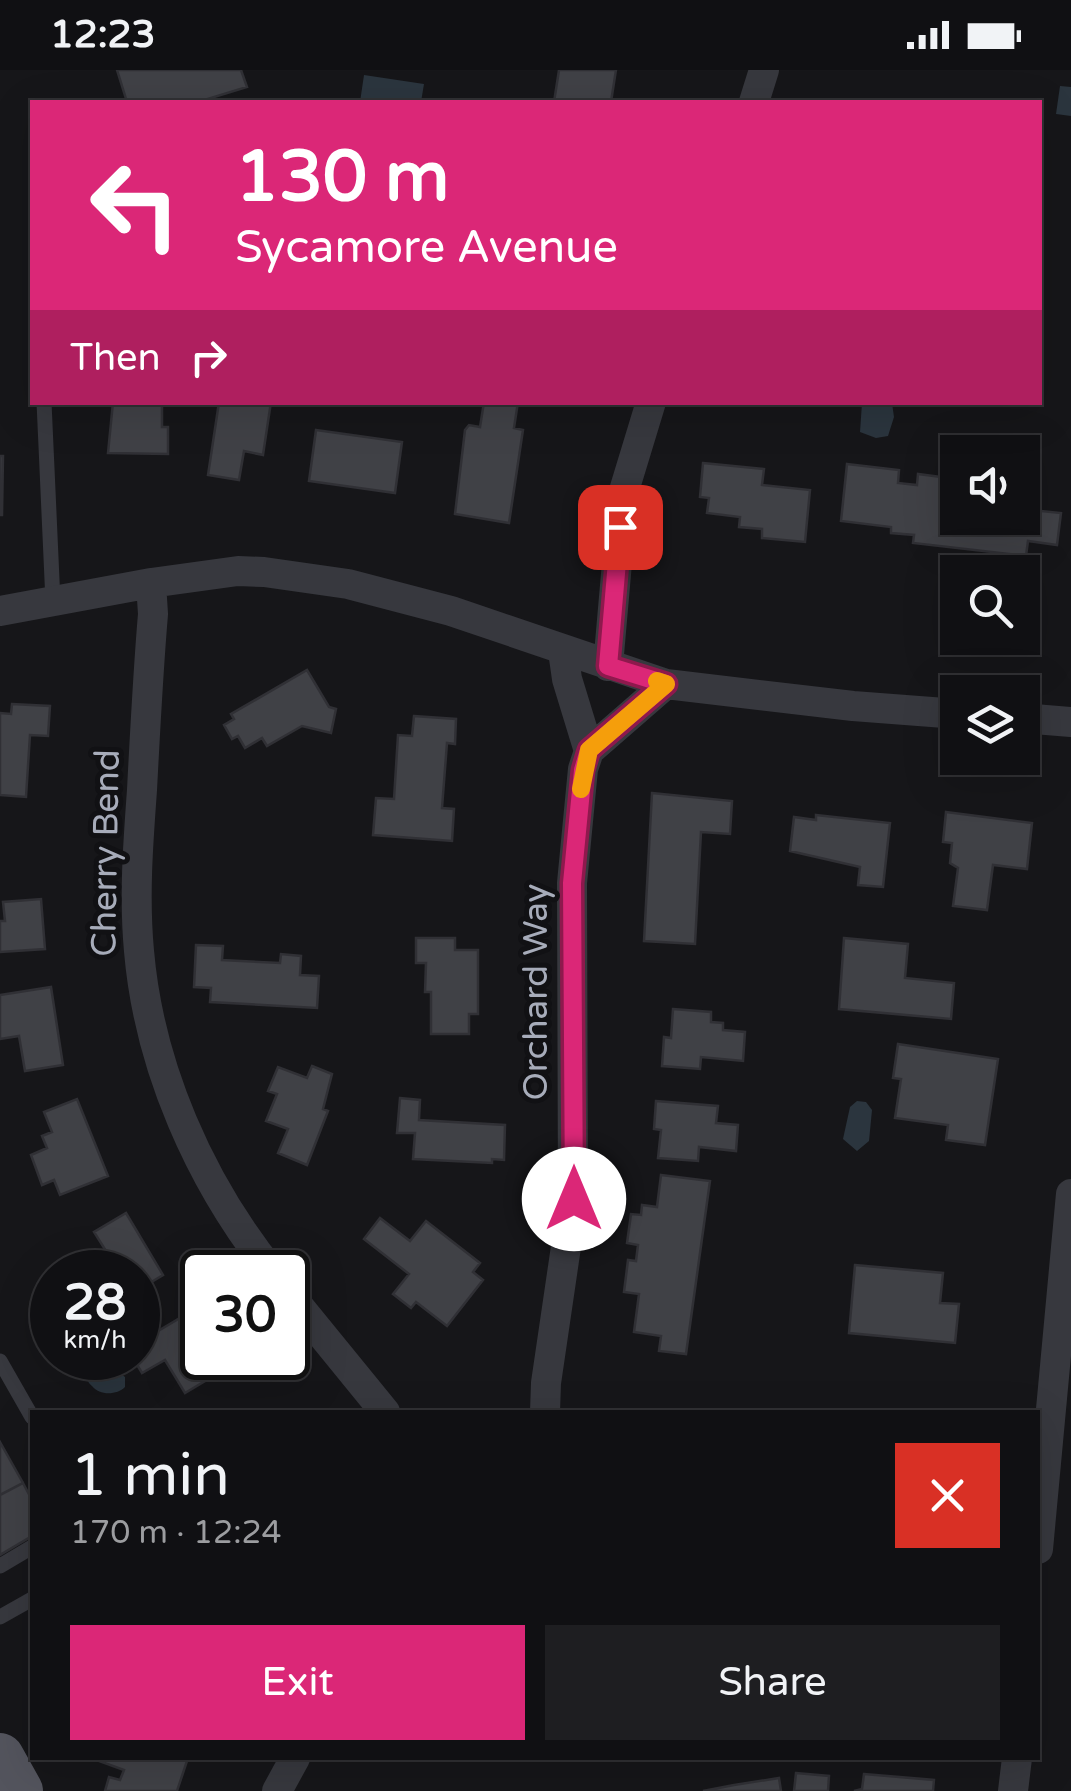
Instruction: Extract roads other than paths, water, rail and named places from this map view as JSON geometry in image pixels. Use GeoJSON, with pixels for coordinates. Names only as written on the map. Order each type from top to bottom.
{"type":"FeatureCollection","features":[{"type":"Feature","properties":{"kind":"main road"},"geometry":{"type":"LineString","coordinates":[[0,1758],[19,1791]]}},
{"type":"Feature","properties":{"kind":"street"},"geometry":{"type":"LineString","coordinates":[[755,100],[764,70]]}},
{"type":"Feature","properties":{"kind":"street"},"geometry":{"type":"LineString","coordinates":[[608,666],[622,494],[649,405]]}},
{"type":"Feature","properties":{"kind":"street"},"geometry":{"type":"LineString","coordinates":[[0,611],[238,571],[348,584],[451,611],[666,684],[940,713]]}},
{"type":"Feature","properties":{"kind":"street","name":"Cherry Bend"},"geometry":{"type":"LineString","coordinates":[[151,583],[136,884],[139,952],[156,1049],[180,1116],[225,1206],[256,1250]]}},
{"type":"Feature","properties":{"kind":"street","name":"Orchard Way"},"geometry":{"type":"LineString","coordinates":[[545,1410],[574,1199],[572,883],[583,770],[589,750],[563,651]]}},
{"type":"Feature","properties":{"kind":"street"},"geometry":{"type":"LineString","coordinates":[[589,750],[666,684]]}},
{"type":"Feature","properties":{"kind":"street"},"geometry":{"type":"LineString","coordinates":[[1040,719],[1071,722]]}},
{"type":"Feature","properties":{"kind":"street"},"geometry":{"type":"LineString","coordinates":[[1040,1534],[1052,1446],[1071,1194]]}},
{"type":"Feature","properties":{"kind":"street"},"geometry":{"type":"LineString","coordinates":[[310,1319],[383,1410]]}},
{"type":"Feature","properties":{"kind":"street"},"geometry":{"type":"LineString","coordinates":[[277,1791],[294,1760]]}},
{"type":"Feature","properties":{"kind":"street"},"geometry":{"type":"LineString","coordinates":[[1013,1791],[1016,1760]]}},
{"type":"Feature","properties":{"kind":"lane"},"geometry":{"type":"LineString","coordinates":[[44,405],[53,602]]}},
{"type":"Feature","properties":{"kind":"lane"},"geometry":{"type":"LineString","coordinates":[[0,1360],[30,1414]]}},
{"type":"Feature","properties":{"kind":"lane"},"geometry":{"type":"LineString","coordinates":[[0,1566],[30,1548]]}},
{"type":"Feature","properties":{"kind":"lane"},"geometry":{"type":"LineString","coordinates":[[0,1617],[30,1600]]}}]}
